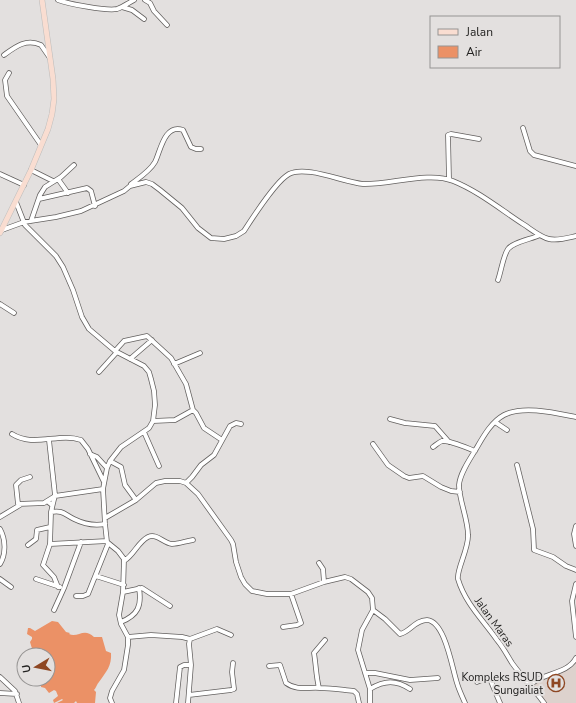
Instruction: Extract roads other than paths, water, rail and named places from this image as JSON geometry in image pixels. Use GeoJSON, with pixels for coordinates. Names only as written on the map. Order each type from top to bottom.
{"type":"FeatureCollection","features":[{"type":"Feature","properties":{"kind":"main road"},"geometry":{"type":"LineString","coordinates":[[1,231],[31,170],[48,128],[54,105],[54,89],[42,0]]}},
{"type":"Feature","properties":{"kind":"street"},"geometry":{"type":"LineString","coordinates":[[58,0],[76,5],[110,9],[122,7],[134,0]]}},
{"type":"Feature","properties":{"kind":"street"},"geometry":{"type":"LineString","coordinates":[[145,0],[150,3],[154,11],[167,25]]}},
{"type":"Feature","properties":{"kind":"street"},"geometry":{"type":"LineString","coordinates":[[122,7],[132,10],[144,19]]}},
{"type":"Feature","properties":{"kind":"street"},"geometry":{"type":"LineString","coordinates":[[4,55],[19,44],[38,44],[41,45],[50,58]]}},
{"type":"Feature","properties":{"kind":"street"},"geometry":{"type":"LineString","coordinates":[[9,73],[5,80],[7,96],[41,145]]}},
{"type":"Feature","properties":{"kind":"street"},"geometry":{"type":"LineString","coordinates":[[523,128],[530,151],[534,156],[576,166]]}},
{"type":"Feature","properties":{"kind":"street"},"geometry":{"type":"LineString","coordinates":[[1,231],[24,222],[56,218],[81,211],[95,206],[124,191],[155,162],[162,143],[168,134],[173,130],[183,130],[191,147],[200,149]]}},
{"type":"Feature","properties":{"kind":"street"},"geometry":{"type":"LineString","coordinates":[[449,179],[448,135],[451,134],[479,139]]}},
{"type":"Feature","properties":{"kind":"street"},"geometry":{"type":"LineString","coordinates":[[31,221],[45,187],[74,165]]}},
{"type":"Feature","properties":{"kind":"street"},"geometry":{"type":"LineString","coordinates":[[31,170],[56,180],[68,193]]}},
{"type":"Feature","properties":{"kind":"street"},"geometry":{"type":"LineString","coordinates":[[130,186],[146,182],[152,184],[182,208],[198,228],[206,235],[217,239],[242,234],[280,181],[294,172],[310,172],[365,184],[432,177],[449,179],[472,190],[548,239],[556,240],[576,236]]}},
{"type":"Feature","properties":{"kind":"street"},"geometry":{"type":"LineString","coordinates":[[0,174],[24,185]]}},
{"type":"Feature","properties":{"kind":"street"},"geometry":{"type":"LineString","coordinates":[[39,199],[88,188],[91,191],[95,206]]}},
{"type":"Feature","properties":{"kind":"street"},"geometry":{"type":"LineString","coordinates":[[16,202],[28,228],[56,256],[73,290],[82,317],[89,329],[116,351],[147,369],[154,391],[155,405],[153,421],[149,428],[121,447],[110,460],[103,489],[107,542],[96,576],[88,594],[76,596]]}},
{"type":"Feature","properties":{"kind":"street"},"geometry":{"type":"LineString","coordinates":[[498,280],[508,249],[516,244],[540,235]]}},
{"type":"Feature","properties":{"kind":"street"},"geometry":{"type":"LineString","coordinates":[[0,304],[14,313]]}},
{"type":"Feature","properties":{"kind":"street"},"geometry":{"type":"LineString","coordinates":[[99,372],[124,341],[145,335],[147,336],[170,356],[186,384],[193,410],[204,428],[222,440]]}},
{"type":"Feature","properties":{"kind":"street"},"geometry":{"type":"LineString","coordinates":[[130,359],[152,340]]}},
{"type":"Feature","properties":{"kind":"street"},"geometry":{"type":"LineString","coordinates":[[174,364],[200,353]]}},
{"type":"Feature","properties":{"kind":"street"},"geometry":{"type":"LineString","coordinates":[[153,421],[175,420],[193,410]]}},
{"type":"Feature","properties":{"kind":"street","name":"Jalan Maras"},"geometry":{"type":"LineString","coordinates":[[544,703],[469,604],[458,579],[458,574],[468,541],[468,525],[459,486],[461,476],[486,432],[495,422],[509,413],[526,411],[576,416]]}},
{"type":"Feature","properties":{"kind":"street"},"geometry":{"type":"LineString","coordinates":[[390,418],[405,423],[435,426],[449,442]]}},
{"type":"Feature","properties":{"kind":"street"},"geometry":{"type":"LineString","coordinates":[[495,422],[507,430]]}},
{"type":"Feature","properties":{"kind":"street"},"geometry":{"type":"LineString","coordinates":[[186,483],[201,464],[214,455],[230,426],[236,423],[241,424]]}},
{"type":"Feature","properties":{"kind":"street"},"geometry":{"type":"LineString","coordinates":[[144,432],[159,466]]}},
{"type":"Feature","properties":{"kind":"street"},"geometry":{"type":"LineString","coordinates":[[12,434],[20,438],[40,440],[49,440],[57,437],[79,439],[84,442],[104,482]]}},
{"type":"Feature","properties":{"kind":"street"},"geometry":{"type":"LineString","coordinates":[[49,440],[55,496],[51,512],[50,544],[44,566],[54,578],[58,587]]}},
{"type":"Feature","properties":{"kind":"street"},"geometry":{"type":"LineString","coordinates":[[433,447],[442,442],[449,442],[475,451]]}},
{"type":"Feature","properties":{"kind":"street"},"geometry":{"type":"LineString","coordinates":[[373,444],[388,465],[406,477],[423,476],[450,491],[460,492]]}},
{"type":"Feature","properties":{"kind":"street"},"geometry":{"type":"LineString","coordinates":[[90,454],[97,457],[107,468]]}},
{"type":"Feature","properties":{"kind":"street"},"geometry":{"type":"LineString","coordinates":[[110,460],[122,468],[125,485],[136,500]]}},
{"type":"Feature","properties":{"kind":"street"},"geometry":{"type":"LineString","coordinates":[[517,465],[533,529],[534,550],[553,557],[566,566],[576,570]]}},
{"type":"Feature","properties":{"kind":"street"},"geometry":{"type":"LineString","coordinates":[[20,505],[18,503],[16,485],[21,480],[30,477]]}},
{"type":"Feature","properties":{"kind":"street"},"geometry":{"type":"LineString","coordinates":[[105,518],[136,500],[156,483],[175,481],[186,483],[204,502],[231,540],[236,562],[245,584],[252,590],[260,593],[279,595],[291,594],[324,582],[348,577],[368,592],[372,598],[373,610],[362,630],[358,646],[358,653],[370,689],[370,703]]}},
{"type":"Feature","properties":{"kind":"street"},"geometry":{"type":"LineString","coordinates":[[0,517],[20,505],[44,503],[55,496],[103,489]]}},
{"type":"Feature","properties":{"kind":"street"},"geometry":{"type":"LineString","coordinates":[[47,501],[52,506]]}},
{"type":"Feature","properties":{"kind":"street"},"geometry":{"type":"LineString","coordinates":[[51,512],[61,511],[75,520],[94,526],[105,524]]}},
{"type":"Feature","properties":{"kind":"street"},"geometry":{"type":"LineString","coordinates":[[576,526],[574,534],[576,546]]}},
{"type":"Feature","properties":{"kind":"street"},"geometry":{"type":"LineString","coordinates":[[28,545],[36,539],[37,530],[50,527]]}},
{"type":"Feature","properties":{"kind":"street"},"geometry":{"type":"LineString","coordinates":[[0,529],[3,536],[4,554],[0,564]]}},
{"type":"Feature","properties":{"kind":"street"},"geometry":{"type":"LineString","coordinates":[[124,561],[130,557],[144,540],[150,536],[156,536],[172,544],[193,540]]}},
{"type":"Feature","properties":{"kind":"street"},"geometry":{"type":"LineString","coordinates":[[54,610],[81,542]]}},
{"type":"Feature","properties":{"kind":"street"},"geometry":{"type":"LineString","coordinates":[[50,544],[107,542],[122,556],[124,561],[124,585],[119,615],[128,637],[127,652],[124,670],[112,691],[110,698],[112,703]]}},
{"type":"Feature","properties":{"kind":"street"},"geometry":{"type":"LineString","coordinates":[[319,563],[323,569],[324,582]]}},
{"type":"Feature","properties":{"kind":"street"},"geometry":{"type":"LineString","coordinates":[[96,576],[124,585]]}},
{"type":"Feature","properties":{"kind":"street"},"geometry":{"type":"LineString","coordinates":[[0,579],[11,587]]}},
{"type":"Feature","properties":{"kind":"street"},"geometry":{"type":"LineString","coordinates":[[36,579],[64,588]]}},
{"type":"Feature","properties":{"kind":"street"},"geometry":{"type":"LineString","coordinates":[[576,584],[572,601],[576,637]]}},
{"type":"Feature","properties":{"kind":"street"},"geometry":{"type":"LineString","coordinates":[[121,622],[133,616],[139,606],[139,588]]}},
{"type":"Feature","properties":{"kind":"street"},"geometry":{"type":"LineString","coordinates":[[123,592],[142,588],[170,606]]}},
{"type":"Feature","properties":{"kind":"street"},"geometry":{"type":"LineString","coordinates":[[283,627],[297,625],[301,622],[291,594]]}},
{"type":"Feature","properties":{"kind":"street"},"geometry":{"type":"LineString","coordinates":[[373,610],[385,619],[400,634],[404,633],[419,621],[429,621],[436,625],[440,630],[446,644],[457,683],[465,703]]}},
{"type":"Feature","properties":{"kind":"street"},"geometry":{"type":"LineString","coordinates":[[128,637],[151,635],[190,639],[217,629],[231,635]]}},
{"type":"Feature","properties":{"kind":"street"},"geometry":{"type":"LineString","coordinates":[[188,703],[191,665],[190,639]]}},
{"type":"Feature","properties":{"kind":"street"},"geometry":{"type":"LineString","coordinates":[[319,688],[314,654],[315,650],[325,640]]}},
{"type":"Feature","properties":{"kind":"street"},"geometry":{"type":"LineString","coordinates":[[530,685],[538,678],[568,668],[573,664],[576,658]]}},
{"type":"Feature","properties":{"kind":"street"},"geometry":{"type":"LineString","coordinates":[[189,695],[234,689],[232,670],[233,663]]}},
{"type":"Feature","properties":{"kind":"street"},"geometry":{"type":"LineString","coordinates":[[176,703],[180,667],[184,665],[191,665]]}},
{"type":"Feature","properties":{"kind":"street"},"geometry":{"type":"LineString","coordinates":[[269,666],[281,666],[286,683],[294,687],[304,689],[319,688],[354,691],[357,694],[359,703]]}},
{"type":"Feature","properties":{"kind":"street"},"geometry":{"type":"LineString","coordinates":[[365,673],[375,673],[410,680],[438,678]]}},
{"type":"Feature","properties":{"kind":"street"},"geometry":{"type":"LineString","coordinates":[[0,677],[15,691],[19,703]]}},
{"type":"Feature","properties":{"kind":"street"},"geometry":{"type":"LineString","coordinates":[[477,682],[487,678],[490,679],[500,703]]}},
{"type":"Feature","properties":{"kind":"street"},"geometry":{"type":"LineString","coordinates":[[370,689],[380,683],[386,682],[399,684],[410,690]]}},
{"type":"Feature","properties":{"kind":"street"},"geometry":{"type":"LineString","coordinates":[[0,693],[17,694]]}},
{"type":"Feature","properties":{"kind":"water"},"geometry":{"type":"Polygon","coordinates":[[[52,621],[58,622],[66,632],[72,635],[87,633],[94,637],[102,637],[106,651],[111,653],[111,662],[94,690],[96,692],[95,703],[77,703],[76,701],[74,703],[57,703],[63,700],[62,699],[54,703],[53,700],[58,696],[56,691],[54,690],[49,693],[45,688],[41,687],[56,687],[56,647],[32,647],[30,642],[32,637],[27,634],[28,628],[35,631],[52,621]]]}},
{"type":"Feature","properties":{"kind":"place","name":"Kompleks RSUD Sungailiat"},"geometry":{"type":"Point","coordinates":[556,683]}}]}
